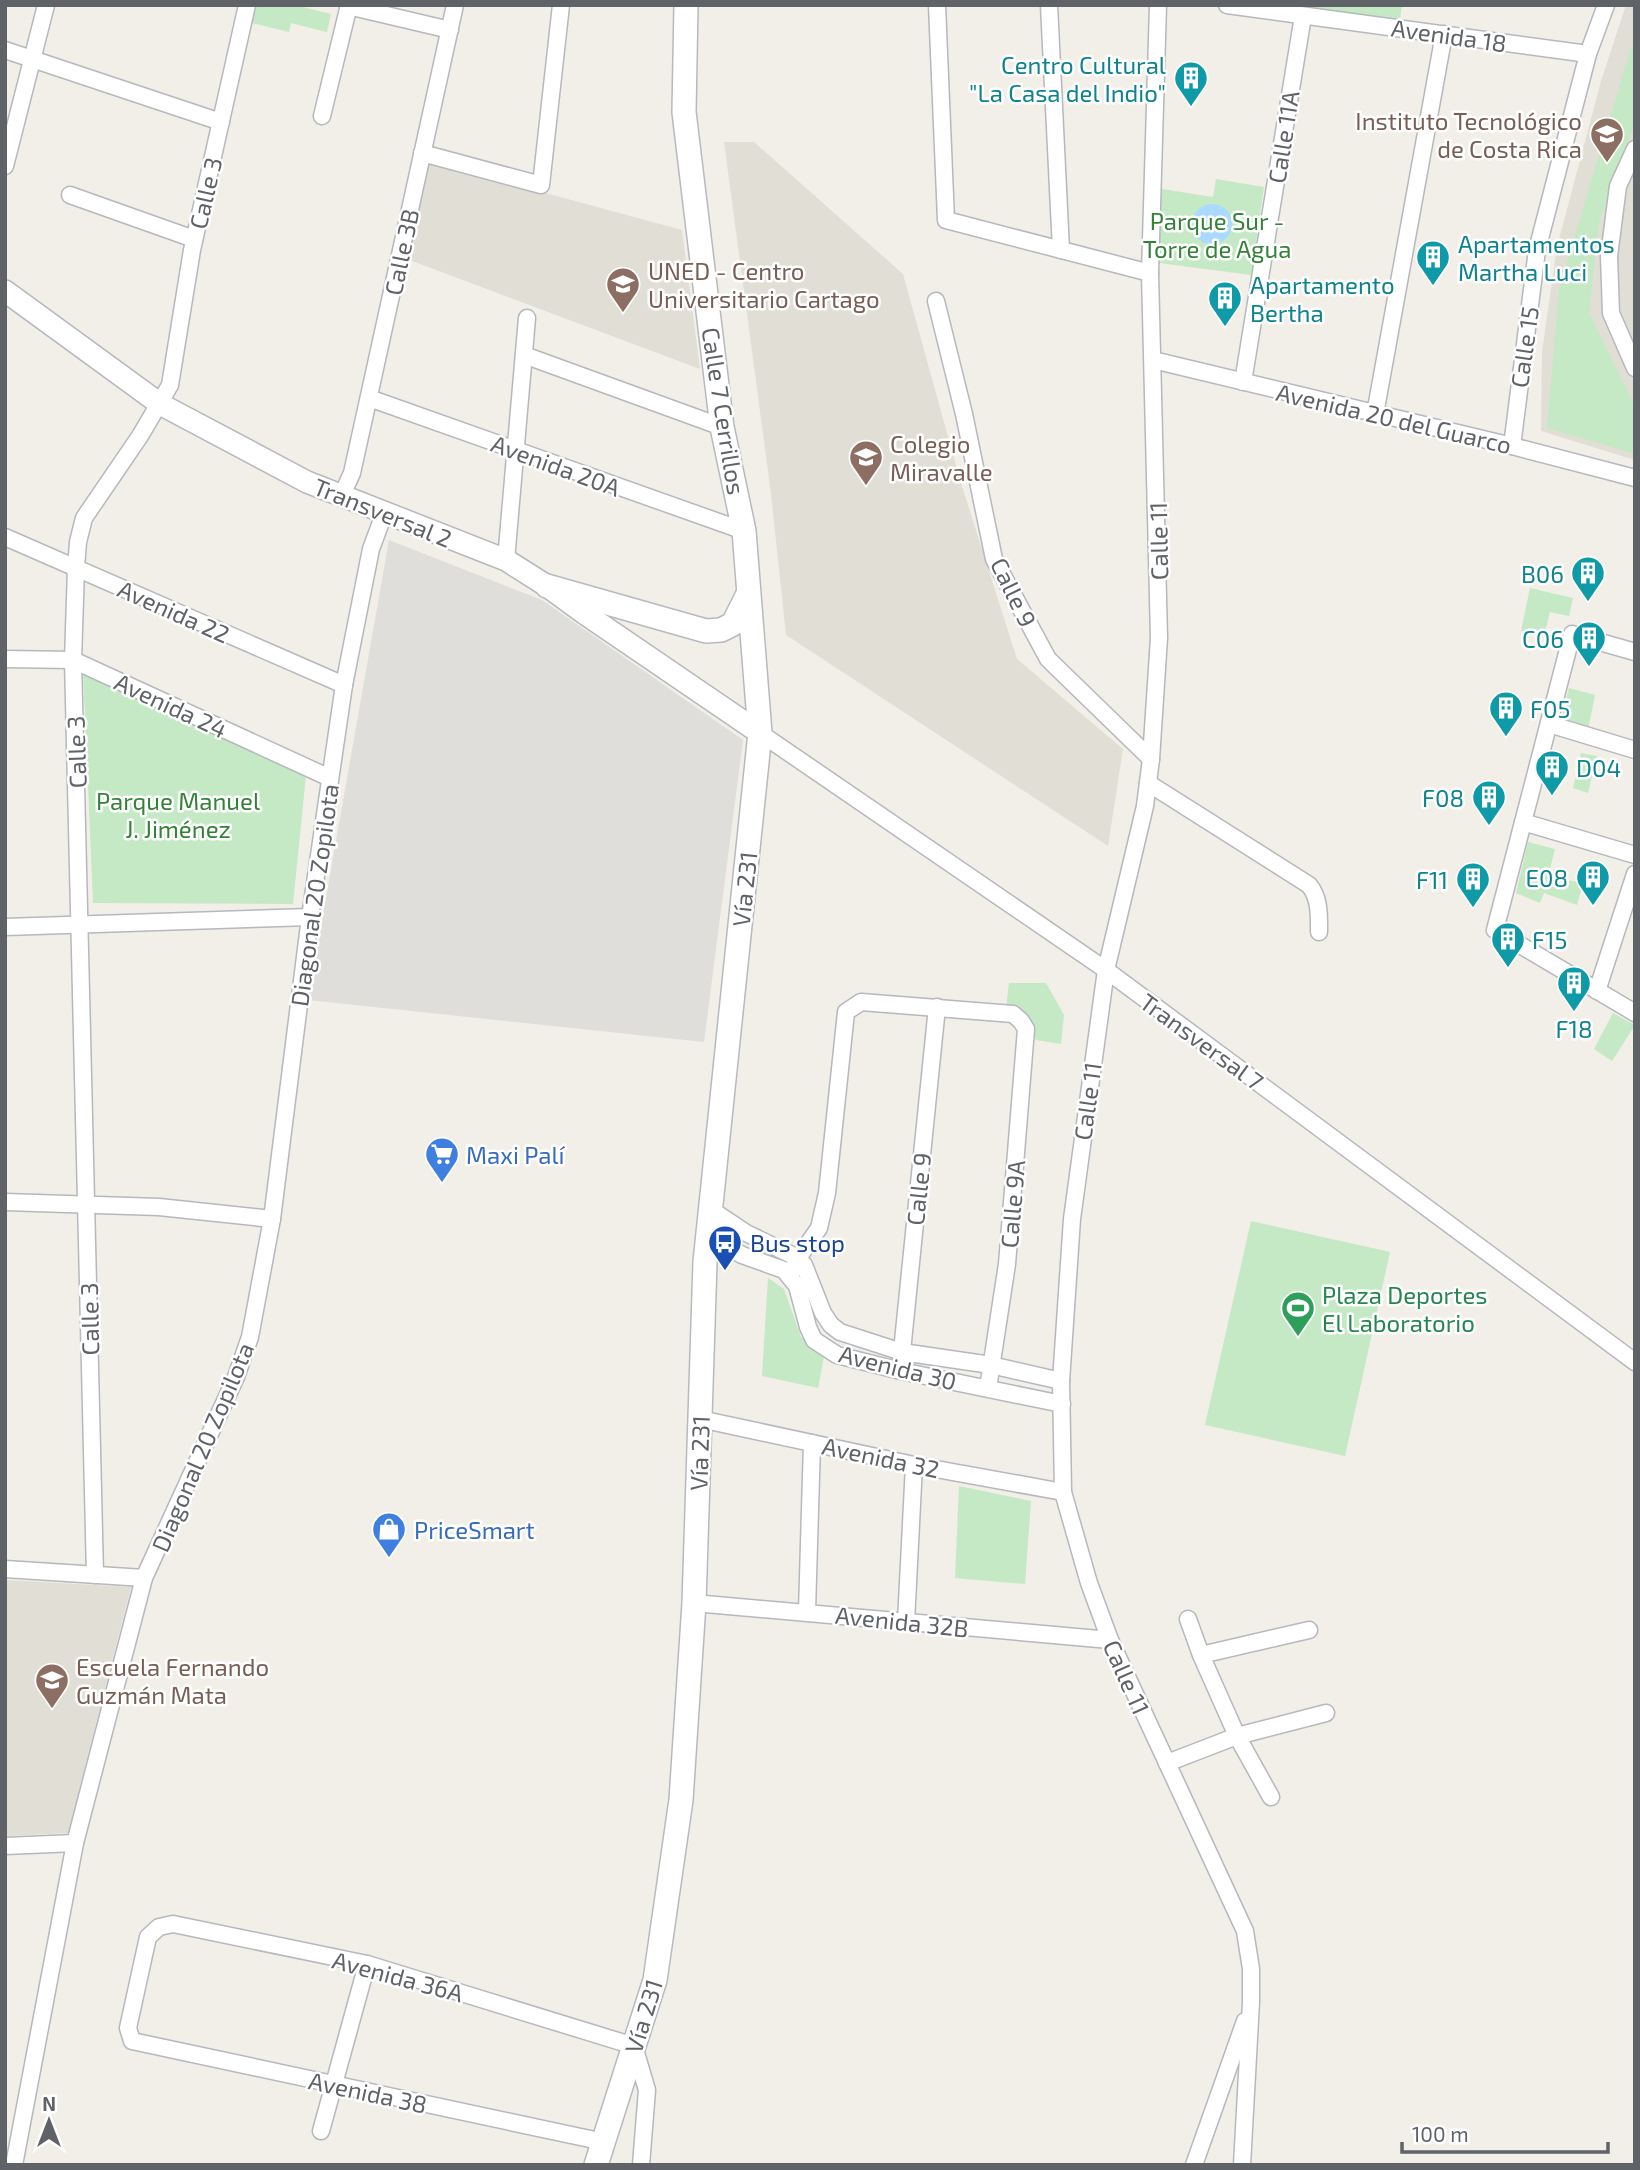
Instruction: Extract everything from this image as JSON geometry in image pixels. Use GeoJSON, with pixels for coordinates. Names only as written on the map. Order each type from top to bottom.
{"type":"FeatureCollection","features":[{"type":"Feature","properties":{"kind":"main road","name":"Calle 7 Cerrillos"},"geometry":{"type":"LineString","coordinates":[[686,5],[684,112],[722,426],[744,531],[760,733]]}},
{"type":"Feature","properties":{"kind":"main road"},"geometry":{"type":"LineString","coordinates":[[547,586],[706,631],[721,630],[733,624],[750,591]]}},
{"type":"Feature","properties":{"kind":"main road","name":"Vía 231"},"geometry":{"type":"LineString","coordinates":[[596,2165],[655,1980],[681,1800],[694,1603],[707,1235],[760,733]]}},
{"type":"Feature","properties":{"kind":"street"},"geometry":{"type":"LineString","coordinates":[[5,166],[46,5]]}},
{"type":"Feature","properties":{"kind":"street","name":"Calle 3"},"geometry":{"type":"LineString","coordinates":[[95,1575],[73,660],[78,542],[84,518],[170,385],[194,239],[247,5]]}},
{"type":"Feature","properties":{"kind":"street","name":"Calle 3B"},"geometry":{"type":"LineString","coordinates":[[341,496],[352,473],[455,5]]}},
{"type":"Feature","properties":{"kind":"street"},"geometry":{"type":"LineString","coordinates":[[422,153],[541,185],[561,5]]}},
{"type":"Feature","properties":{"kind":"street"},"geometry":{"type":"LineString","coordinates":[[937,5],[946,220],[1150,273]]}},
{"type":"Feature","properties":{"kind":"street"},"geometry":{"type":"LineString","coordinates":[[1049,5],[1061,250]]}},
{"type":"Feature","properties":{"kind":"street","name":"Calle 11"},"geometry":{"type":"LineString","coordinates":[[1158,5],[1150,273],[1159,638],[1148,783],[1106,970],[1072,1219],[1061,1381],[1063,1492],[1089,1583],[1110,1640],[1245,1931],[1251,1969],[1251,2002],[1242,2165]]}},
{"type":"Feature","properties":{"kind":"street","name":"Avenida 18"},"geometry":{"type":"LineString","coordinates":[[1227,5],[1588,54]]}},
{"type":"Feature","properties":{"kind":"street","name":"Calle 15"},"geometry":{"type":"LineString","coordinates":[[1512,446],[1537,250],[1588,54],[1606,5]]}},
{"type":"Feature","properties":{"kind":"street"},"geometry":{"type":"LineString","coordinates":[[322,116],[349,6],[450,30]]}},
{"type":"Feature","properties":{"kind":"street","name":"Calle 11A"},"geometry":{"type":"LineString","coordinates":[[1243,382],[1303,16]]}},
{"type":"Feature","properties":{"kind":"street"},"geometry":{"type":"LineString","coordinates":[[1375,414],[1444,34]]}},
{"type":"Feature","properties":{"kind":"street"},"geometry":{"type":"LineString","coordinates":[[5,50],[221,122]]}},
{"type":"Feature","properties":{"kind":"street"},"geometry":{"type":"LineString","coordinates":[[1635,149],[1618,186],[1609,256],[1611,313],[1635,368]]}},
{"type":"Feature","properties":{"kind":"street"},"geometry":{"type":"LineString","coordinates":[[1618,186],[1635,180]]}},
{"type":"Feature","properties":{"kind":"street"},"geometry":{"type":"LineString","coordinates":[[70,195],[194,239]]}},
{"type":"Feature","properties":{"kind":"street","name":"Transversal 2"},"geometry":{"type":"LineString","coordinates":[[5,291],[160,404],[307,482],[506,560],[760,733]]}},
{"type":"Feature","properties":{"kind":"street","name":"Calle 9"},"geometry":{"type":"LineString","coordinates":[[936,301],[964,414],[994,559],[1048,659],[1151,759]]}},
{"type":"Feature","properties":{"kind":"street"},"geometry":{"type":"LineString","coordinates":[[506,560],[527,318]]}},
{"type":"Feature","properties":{"kind":"street"},"geometry":{"type":"LineString","coordinates":[[524,355],[722,426]]}},
{"type":"Feature","properties":{"kind":"street","name":"Avenida 20 del Guarco"},"geometry":{"type":"LineString","coordinates":[[1153,360],[1635,478]]}},
{"type":"Feature","properties":{"kind":"street","name":"Avenida 20A"},"geometry":{"type":"LineString","coordinates":[[369,398],[744,531]]}},
{"type":"Feature","properties":{"kind":"street","name":"Diagonal 20 Zopilota"},"geometry":{"type":"LineString","coordinates":[[14,2165],[13,2122],[75,1843],[144,1578],[231,1389],[250,1337],[272,1219],[310,917],[344,685],[371,549],[384,514]]}},
{"type":"Feature","properties":{"kind":"street","name":"Avenida 22"},"geometry":{"type":"LineString","coordinates":[[5,537],[344,685]]}},
{"type":"Feature","properties":{"kind":"street"},"geometry":{"type":"LineString","coordinates":[[1635,652],[1572,634],[1495,930],[1635,1013]]}},
{"type":"Feature","properties":{"kind":"street","name":"Avenida 24"},"geometry":{"type":"LineString","coordinates":[[5,659],[73,660],[330,778]]}},
{"type":"Feature","properties":{"kind":"street"},"geometry":{"type":"LineString","coordinates":[[1549,724],[1635,750]]}},
{"type":"Feature","properties":{"kind":"street","name":"Transversal 7"},"geometry":{"type":"LineString","coordinates":[[760,733],[1106,970],[1635,1362]]}},
{"type":"Feature","properties":{"kind":"street"},"geometry":{"type":"LineString","coordinates":[[1148,783],[1310,885],[1318,907],[1320,932]]}},
{"type":"Feature","properties":{"kind":"street"},"geometry":{"type":"LineString","coordinates":[[1523,822],[1635,855]]}},
{"type":"Feature","properties":{"kind":"street"},"geometry":{"type":"LineString","coordinates":[[1597,991],[1635,874]]}},
{"type":"Feature","properties":{"kind":"street"},"geometry":{"type":"LineString","coordinates":[[5,927],[310,917]]}},
{"type":"Feature","properties":{"kind":"street"},"geometry":{"type":"LineString","coordinates":[[707,1235],[742,1255],[784,1270],[790,1277],[798,1258],[819,1227],[824,1205],[846,1012],[861,1002],[937,1007]]}},
{"type":"Feature","properties":{"kind":"street","name":"Calle 9"},"geometry":{"type":"LineString","coordinates":[[901,1371],[937,1007]]}},
{"type":"Feature","properties":{"kind":"street","name":"Calle 9A"},"geometry":{"type":"LineString","coordinates":[[937,1007],[1013,1014],[1026,1029],[1007,1264],[988,1388]]}},
{"type":"Feature","properties":{"kind":"street"},"geometry":{"type":"LineString","coordinates":[[5,1202],[159,1207],[272,1219]]}},
{"type":"Feature","properties":{"kind":"street"},"geometry":{"type":"LineString","coordinates":[[710,1209],[746,1233],[798,1258]]}},
{"type":"Feature","properties":{"kind":"street","name":"Avenida 30"},"geometry":{"type":"LineString","coordinates":[[798,1258],[804,1265],[823,1313],[831,1325],[849,1336],[902,1352],[990,1365],[1061,1381]]}},
{"type":"Feature","properties":{"kind":"street","name":"Avenida 30"},"geometry":{"type":"LineString","coordinates":[[790,1277],[797,1286],[808,1328],[814,1340],[838,1355],[901,1371],[1062,1404]]}},
{"type":"Feature","properties":{"kind":"street","name":"Avenida 32"},"geometry":{"type":"LineString","coordinates":[[701,1419],[914,1465],[1063,1492]]}},
{"type":"Feature","properties":{"kind":"street"},"geometry":{"type":"LineString","coordinates":[[807,1611],[812,1443]]}},
{"type":"Feature","properties":{"kind":"street"},"geometry":{"type":"LineString","coordinates":[[906,1622],[914,1465]]}},
{"type":"Feature","properties":{"kind":"street"},"geometry":{"type":"LineString","coordinates":[[5,1569],[144,1578]]}},
{"type":"Feature","properties":{"kind":"street","name":"Avenida 32B"},"geometry":{"type":"LineString","coordinates":[[694,1603],[1110,1640]]}},
{"type":"Feature","properties":{"kind":"street"},"geometry":{"type":"LineString","coordinates":[[1188,1619],[1237,1736],[1271,1797]]}},
{"type":"Feature","properties":{"kind":"street"},"geometry":{"type":"LineString","coordinates":[[1201,1655],[1310,1630]]}},
{"type":"Feature","properties":{"kind":"street"},"geometry":{"type":"LineString","coordinates":[[1167,1763],[1237,1736],[1326,1713]]}},
{"type":"Feature","properties":{"kind":"street"},"geometry":{"type":"LineString","coordinates":[[5,1846],[75,1843]]}},
{"type":"Feature","properties":{"kind":"street","name":"Avenida 36A"},"geometry":{"type":"LineString","coordinates":[[132,2041],[128,2028],[148,1937],[159,1927],[173,1924],[367,1964],[634,2046]]}},
{"type":"Feature","properties":{"kind":"street"},"geometry":{"type":"LineString","coordinates":[[321,2131],[367,1964]]}},
{"type":"Feature","properties":{"kind":"street"},"geometry":{"type":"LineString","coordinates":[[1194,2165],[1251,2002]]}},
{"type":"Feature","properties":{"kind":"street","name":"Avenida 38"},"geometry":{"type":"LineString","coordinates":[[132,2041],[604,2142]]}},
{"type":"Feature","properties":{"kind":"street"},"geometry":{"type":"LineString","coordinates":[[634,2046],[647,2090],[641,2165]]}},
{"type":"Feature","properties":{"kind":"shaded area","name":"Instituto Tecnológico de Costa Rica"},"geometry":{"type":"Polygon","coordinates":[[[1626,5],[1635,5],[1635,460],[1541,431],[1542,352],[1557,247],[1601,81],[1626,5]]]}},
{"type":"Feature","properties":{"kind":"shaded area","name":"Colegio Miravalle"},"geometry":{"type":"Polygon","coordinates":[[[724,142],[754,142],[903,274],[960,480],[1017,659],[1123,749],[1108,846],[786,635],[771,494],[724,142]]]}},
{"type":"Feature","properties":{"kind":"shaded area","name":"UNED - Centro Universitario Cartago"},"geometry":{"type":"Polygon","coordinates":[[[428,161],[682,230],[700,369],[407,259],[428,161]]]}},
{"type":"Feature","properties":{"kind":"shaded area"},"geometry":{"type":"Polygon","coordinates":[[[389,540],[542,600],[743,740],[704,1042],[308,1000],[389,540]]]}},
{"type":"Feature","properties":{"kind":"shaded area","name":"Escuela Fernando Guzmán Mata"},"geometry":{"type":"Polygon","coordinates":[[[5,1580],[131,1587],[68,1833],[5,1836],[5,1580]]]}},
{"type":"Feature","properties":{"kind":"green space"},"geometry":{"type":"Polygon","coordinates":[[[247,5],[295,5],[331,14],[327,32],[291,23],[289,32],[244,21],[247,5]]]}},
{"type":"Feature","properties":{"kind":"green space"},"geometry":{"type":"Polygon","coordinates":[[[1294,5],[1402,5],[1399,28],[1293,14],[1294,5]]]}},
{"type":"Feature","properties":{"kind":"green space"},"geometry":{"type":"Polygon","coordinates":[[[1635,34],[1635,123],[1599,222],[1589,313],[1635,407],[1635,454],[1547,428],[1559,289],[1635,34]]]}},
{"type":"Feature","properties":{"kind":"green space","name":"Parque Sur - Torre de Agua"},"geometry":{"type":"Polygon","coordinates":[[[1216,179],[1264,187],[1251,275],[1159,263],[1158,185],[1162,189],[1213,197],[1216,179]]]}},
{"type":"Feature","properties":{"kind":"green space"},"geometry":{"type":"Polygon","coordinates":[[[1530,588],[1573,598],[1569,616],[1550,612],[1544,636],[1521,631],[1530,588]]]}},
{"type":"Feature","properties":{"kind":"green space","name":"Parque Manuel J. Jiménez"},"geometry":{"type":"Polygon","coordinates":[[[83,669],[306,775],[293,904],[93,903],[83,669]]]}},
{"type":"Feature","properties":{"kind":"green space"},"geometry":{"type":"Polygon","coordinates":[[[1569,688],[1595,695],[1588,730],[1560,723],[1569,688]]]}},
{"type":"Feature","properties":{"kind":"green space"},"geometry":{"type":"Polygon","coordinates":[[[1581,753],[1597,756],[1588,793],[1573,788],[1581,753]]]}},
{"type":"Feature","properties":{"kind":"green space"},"geometry":{"type":"Polygon","coordinates":[[[1528,842],[1555,849],[1547,880],[1565,884],[1567,880],[1583,883],[1577,905],[1544,893],[1540,903],[1516,893],[1528,842]]]}},
{"type":"Feature","properties":{"kind":"green space"},"geometry":{"type":"Polygon","coordinates":[[[1009,983],[1046,983],[1064,1015],[1061,1044],[1036,1040],[1024,1018],[1006,1009],[1009,983]]]}},
{"type":"Feature","properties":{"kind":"green space"},"geometry":{"type":"Polygon","coordinates":[[[1613,1013],[1635,1025],[1612,1061],[1594,1049],[1613,1013]]]}},
{"type":"Feature","properties":{"kind":"green space","name":"Plaza Deportes El Laboratorio"},"geometry":{"type":"Polygon","coordinates":[[[1251,1221],[1390,1252],[1345,1456],[1205,1425],[1251,1221]]]}},
{"type":"Feature","properties":{"kind":"green space"},"geometry":{"type":"Polygon","coordinates":[[[768,1278],[784,1289],[801,1337],[824,1357],[818,1388],[762,1376],[768,1278]]]}},
{"type":"Feature","properties":{"kind":"green space"},"geometry":{"type":"Polygon","coordinates":[[[959,1486],[1031,1501],[1025,1584],[955,1578],[959,1486]]]}},
{"type":"Feature","properties":{"kind":"water"},"geometry":{"type":"Polygon","coordinates":[[[1212,204],[1226,210],[1232,224],[1226,238],[1212,244],[1198,238],[1192,224],[1198,210],[1212,204]]]}},
{"type":"Feature","properties":{"kind":"place","name":"Centro Cultural \"La Casa del Indio\""},"geometry":{"type":"Point","coordinates":[1191,108]}},
{"type":"Feature","properties":{"kind":"place","name":"Instituto Tecnológico de Costa Rica"},"geometry":{"type":"Point","coordinates":[1607,164]}},
{"type":"Feature","properties":{"kind":"place","name":"Apartamentos Martha Luci"},"geometry":{"type":"Point","coordinates":[1433,287]}},
{"type":"Feature","properties":{"kind":"place","name":"UNED - Centro Universitario Cartago"},"geometry":{"type":"Point","coordinates":[623,314]}},
{"type":"Feature","properties":{"kind":"place","name":"Apartamento Bertha"},"geometry":{"type":"Point","coordinates":[1225,328]}},
{"type":"Feature","properties":{"kind":"place","name":"Colegio Miravalle"},"geometry":{"type":"Point","coordinates":[866,487]}},
{"type":"Feature","properties":{"kind":"place","name":"B06"},"geometry":{"type":"Point","coordinates":[1588,603]}},
{"type":"Feature","properties":{"kind":"place","name":"C06"},"geometry":{"type":"Point","coordinates":[1589,668]}},
{"type":"Feature","properties":{"kind":"place","name":"F05"},"geometry":{"type":"Point","coordinates":[1506,738]}},
{"type":"Feature","properties":{"kind":"place","name":"D04"},"geometry":{"type":"Point","coordinates":[1552,797]}},
{"type":"Feature","properties":{"kind":"place","name":"F08"},"geometry":{"type":"Point","coordinates":[1489,827]}},
{"type":"Feature","properties":{"kind":"place","name":"E08"},"geometry":{"type":"Point","coordinates":[1593,907]}},
{"type":"Feature","properties":{"kind":"place","name":"F11"},"geometry":{"type":"Point","coordinates":[1473,909]}},
{"type":"Feature","properties":{"kind":"place","name":"F15"},"geometry":{"type":"Point","coordinates":[1508,969]}},
{"type":"Feature","properties":{"kind":"place","name":"F18"},"geometry":{"type":"Point","coordinates":[1574,1013]}},
{"type":"Feature","properties":{"kind":"place","name":"Maxi Palí"},"geometry":{"type":"Point","coordinates":[442,1184]}},
{"type":"Feature","properties":{"kind":"place","name":"Bus stop"},"geometry":{"type":"Point","coordinates":[725,1272]}},
{"type":"Feature","properties":{"kind":"place","name":"Plaza Deportes El Laboratorio"},"geometry":{"type":"Point","coordinates":[1298,1338]}},
{"type":"Feature","properties":{"kind":"place","name":"PriceSmart"},"geometry":{"type":"Point","coordinates":[389,1559]}},
{"type":"Feature","properties":{"kind":"place","name":"Escuela Fernando Guzmán Mata"},"geometry":{"type":"Point","coordinates":[52,1710]}}]}
